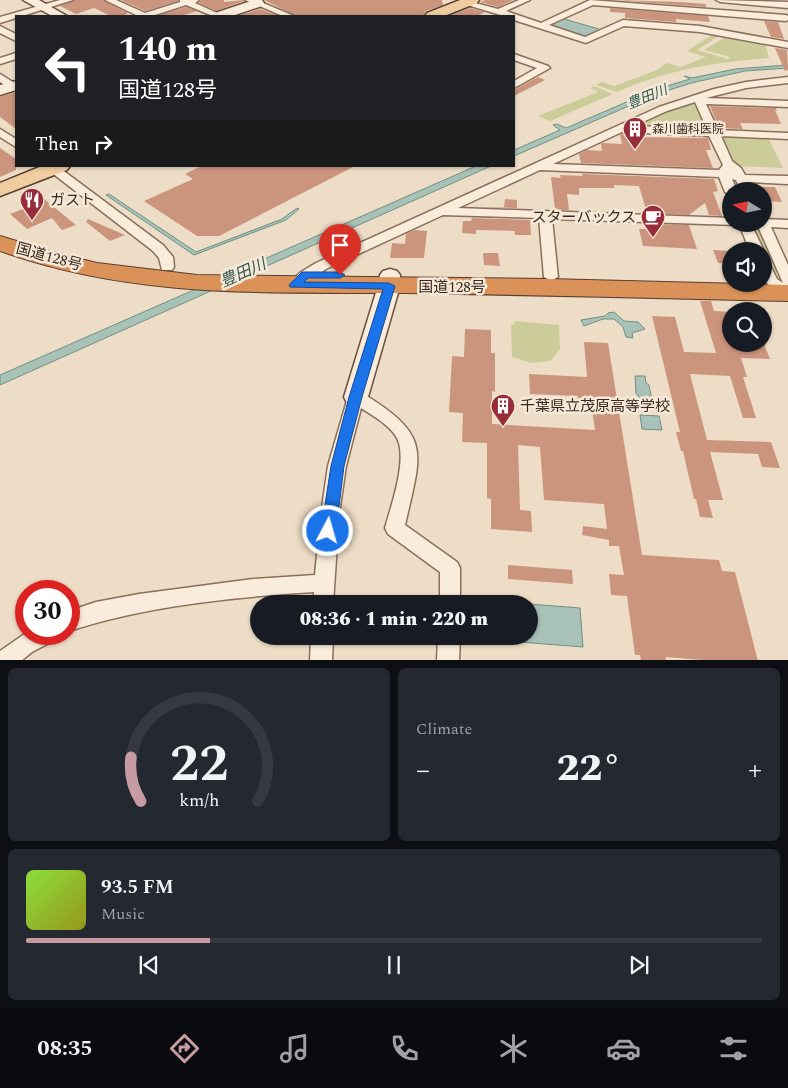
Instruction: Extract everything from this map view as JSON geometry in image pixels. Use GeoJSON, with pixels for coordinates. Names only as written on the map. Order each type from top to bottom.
{"type":"FeatureCollection","features":[{"type":"Feature","properties":{"kind":"highway","name":"国道128号"},"geometry":{"type":"LineString","coordinates":[[0,231],[42,245],[168,274],[267,285],[297,278]]}},
{"type":"Feature","properties":{"kind":"highway","name":"国道128号"},"geometry":{"type":"LineString","coordinates":[[0,243],[67,264],[130,276],[198,270],[297,278],[390,281],[779,282]]}},
{"type":"Feature","properties":{"kind":"highway","name":"国道128号"},"geometry":{"type":"LineString","coordinates":[[390,281],[551,277],[722,281]]}},
{"type":"Feature","properties":{"kind":"main road"},"geometry":{"type":"LineString","coordinates":[[434,15],[464,1]]}},
{"type":"Feature","properties":{"kind":"main road"},"geometry":{"type":"LineString","coordinates":[[0,190],[54,167]]}},
{"type":"Feature","properties":{"kind":"street"},"geometry":{"type":"LineString","coordinates":[[29,0],[59,15]]}},
{"type":"Feature","properties":{"kind":"street"},"geometry":{"type":"LineString","coordinates":[[17,15],[69,0]]}},
{"type":"Feature","properties":{"kind":"street"},"geometry":{"type":"LineString","coordinates":[[109,0],[142,15]]}},
{"type":"Feature","properties":{"kind":"street"},"geometry":{"type":"LineString","coordinates":[[498,12],[526,0]]}},
{"type":"Feature","properties":{"kind":"street"},"geometry":{"type":"LineString","coordinates":[[541,26],[592,2],[787,22],[784,4],[720,0]]}},
{"type":"Feature","properties":{"kind":"street"},"geometry":{"type":"LineString","coordinates":[[147,15],[188,1],[218,15]]}},
{"type":"Feature","properties":{"kind":"street"},"geometry":{"type":"LineString","coordinates":[[223,15],[259,1],[288,15]]}},
{"type":"Feature","properties":{"kind":"street"},"geometry":{"type":"LineString","coordinates":[[464,1],[507,15]]}},
{"type":"Feature","properties":{"kind":"street"},"geometry":{"type":"LineString","coordinates":[[0,20],[15,16]]}},
{"type":"Feature","properties":{"kind":"street"},"geometry":{"type":"LineString","coordinates":[[515,18],[586,40],[623,23],[700,29],[788,45]]}},
{"type":"Feature","properties":{"kind":"street"},"geometry":{"type":"LineString","coordinates":[[0,29],[15,37]]}},
{"type":"Feature","properties":{"kind":"street"},"geometry":{"type":"LineString","coordinates":[[0,61],[15,56]]}},
{"type":"Feature","properties":{"kind":"street"},"geometry":{"type":"LineString","coordinates":[[515,56],[545,68],[515,84]]}},
{"type":"Feature","properties":{"kind":"street"},"geometry":{"type":"LineString","coordinates":[[0,77],[10,87]]}},
{"type":"Feature","properties":{"kind":"street"},"geometry":{"type":"LineString","coordinates":[[297,278],[663,109],[746,85],[788,80]]}},
{"type":"Feature","properties":{"kind":"street"},"geometry":{"type":"LineString","coordinates":[[699,100],[788,104]]}},
{"type":"Feature","properties":{"kind":"street"},"geometry":{"type":"LineString","coordinates":[[699,100],[732,172],[740,182]]}},
{"type":"Feature","properties":{"kind":"street"},"geometry":{"type":"LineString","coordinates":[[619,129],[788,136]]}},
{"type":"Feature","properties":{"kind":"street"},"geometry":{"type":"LineString","coordinates":[[0,132],[15,143]]}},
{"type":"Feature","properties":{"kind":"street"},"geometry":{"type":"LineString","coordinates":[[54,167],[158,248],[166,257],[168,274]]}},
{"type":"Feature","properties":{"kind":"street"},"geometry":{"type":"LineString","coordinates":[[538,167],[788,172]]}},
{"type":"Feature","properties":{"kind":"street"},"geometry":{"type":"LineString","coordinates":[[732,172],[788,180]]}},
{"type":"Feature","properties":{"kind":"street"},"geometry":{"type":"LineString","coordinates":[[732,172],[732,182]]}},
{"type":"Feature","properties":{"kind":"street"},"geometry":{"type":"LineString","coordinates":[[439,211],[722,222]]}},
{"type":"Feature","properties":{"kind":"street"},"geometry":{"type":"LineString","coordinates":[[545,215],[551,277]]}},
{"type":"Feature","properties":{"kind":"street"},"geometry":{"type":"LineString","coordinates":[[772,223],[788,224]]}},
{"type":"Feature","properties":{"kind":"street"},"geometry":{"type":"LineString","coordinates":[[765,232],[779,282]]}},
{"type":"Feature","properties":{"kind":"street"},"geometry":{"type":"LineString","coordinates":[[323,595],[330,514],[337,466],[390,281]]}},
{"type":"Feature","properties":{"kind":"street"},"geometry":{"type":"LineString","coordinates":[[356,397],[389,419],[406,438],[410,458],[395,528],[450,568],[450,595]]}},
{"type":"Feature","properties":{"kind":"street"},"geometry":{"type":"LineString","coordinates":[[80,617],[109,608],[163,599],[264,586],[324,583]]}},
{"type":"Feature","properties":{"kind":"street"},"geometry":{"type":"LineString","coordinates":[[4,660],[24,645]]}},
{"type":"Feature","properties":{"kind":"street"},"geometry":{"type":"LineString","coordinates":[[321,660],[322,645]]}},
{"type":"Feature","properties":{"kind":"street"},"geometry":{"type":"LineString","coordinates":[[448,660],[449,645]]}},
{"type":"Feature","properties":{"kind":"green space"},"geometry":{"type":"Polygon","coordinates":[[[715,33],[722,34],[697,50],[728,59],[730,57],[704,50],[727,36],[765,43],[769,58],[691,68],[635,84],[617,92],[596,85],[602,82],[614,86],[655,71],[667,63],[681,67],[706,57],[687,51],[715,33]]]}},
{"type":"Feature","properties":{"kind":"green space"},"geometry":{"type":"Polygon","coordinates":[[[594,86],[613,94],[550,121],[538,116],[598,92],[590,88],[594,86]]]}},
{"type":"Feature","properties":{"kind":"green space"},"geometry":{"type":"Polygon","coordinates":[[[691,102],[697,104],[708,128],[703,131],[632,126],[665,111],[691,102]]]}},
{"type":"Feature","properties":{"kind":"green space"},"geometry":{"type":"Polygon","coordinates":[[[722,135],[767,136],[783,168],[738,166],[730,163],[719,137],[722,135]]]}},
{"type":"Feature","properties":{"kind":"green space"},"geometry":{"type":"Polygon","coordinates":[[[754,232],[761,232],[765,242],[758,242],[754,232]]]}},
{"type":"Feature","properties":{"kind":"green space"},"geometry":{"type":"Polygon","coordinates":[[[772,259],[778,273],[772,271],[772,259]]]}},
{"type":"Feature","properties":{"kind":"green space"},"geometry":{"type":"Polygon","coordinates":[[[516,321],[559,325],[560,349],[550,361],[532,363],[512,357],[511,326],[516,321]]]}},
{"type":"Feature","properties":{"kind":"water"},"geometry":{"type":"Polygon","coordinates":[[[564,19],[599,29],[600,31],[585,38],[548,25],[564,19]]]}},
{"type":"Feature","properties":{"kind":"water","name":"豊田川"},"geometry":{"type":"Polygon","coordinates":[[[788,65],[788,68],[745,71],[691,83],[654,95],[515,156],[515,150],[560,130],[553,125],[557,124],[566,128],[657,89],[690,79],[684,76],[692,78],[735,69],[788,65]]]}},
{"type":"Feature","properties":{"kind":"water","name":"豊田川"},"geometry":{"type":"Polygon","coordinates":[[[474,167],[489,167],[0,385],[0,375],[474,167]]]}},
{"type":"Feature","properties":{"kind":"water"},"geometry":{"type":"Polygon","coordinates":[[[109,194],[196,252],[282,219],[297,208],[299,209],[286,220],[194,255],[106,195],[109,194]]]}},
{"type":"Feature","properties":{"kind":"water"},"geometry":{"type":"Polygon","coordinates":[[[614,312],[624,321],[638,322],[645,329],[632,333],[633,338],[626,337],[623,327],[614,319],[603,319],[584,326],[581,320],[605,316],[608,313],[614,312]]]}},
{"type":"Feature","properties":{"kind":"water"},"geometry":{"type":"Polygon","coordinates":[[[635,376],[645,376],[652,400],[650,402],[641,400],[636,393],[635,376]]]}},
{"type":"Feature","properties":{"kind":"water"},"geometry":{"type":"Polygon","coordinates":[[[640,415],[659,416],[662,430],[642,429],[640,415]]]}},
{"type":"Feature","properties":{"kind":"water"},"geometry":{"type":"Polygon","coordinates":[[[538,605],[580,608],[583,647],[538,643],[538,605]]]}},
{"type":"Feature","properties":{"kind":"building"},"geometry":{"type":"Polygon","coordinates":[[[75,0],[103,0],[128,13],[125,15],[109,15],[94,8],[76,14],[60,6],[75,0]]]}},
{"type":"Feature","properties":{"kind":"building"},"geometry":{"type":"Polygon","coordinates":[[[121,0],[178,0],[178,1],[145,11],[121,0]]]}},
{"type":"Feature","properties":{"kind":"building"},"geometry":{"type":"Polygon","coordinates":[[[201,0],[244,1],[216,11],[199,3],[201,0]]]}},
{"type":"Feature","properties":{"kind":"building"},"geometry":{"type":"Polygon","coordinates":[[[264,0],[442,0],[443,5],[426,11],[424,15],[294,15],[264,0]]]}},
{"type":"Feature","properties":{"kind":"building"},"geometry":{"type":"Polygon","coordinates":[[[485,0],[513,0],[498,7],[480,2],[485,0]]]}},
{"type":"Feature","properties":{"kind":"building"},"geometry":{"type":"Polygon","coordinates":[[[615,0],[706,4],[706,7],[615,0]]]}},
{"type":"Feature","properties":{"kind":"building"},"geometry":{"type":"Polygon","coordinates":[[[186,7],[197,11],[184,15],[160,15],[186,7]]]}},
{"type":"Feature","properties":{"kind":"building"},"geometry":{"type":"Polygon","coordinates":[[[470,8],[485,12],[479,15],[451,15],[470,8]]]}},
{"type":"Feature","properties":{"kind":"building"},"geometry":{"type":"Polygon","coordinates":[[[610,8],[708,16],[710,22],[676,19],[676,22],[625,18],[625,13],[610,12],[610,8]]]}},
{"type":"Feature","properties":{"kind":"building"},"geometry":{"type":"Polygon","coordinates":[[[260,9],[276,15],[240,15],[260,9]]]}},
{"type":"Feature","properties":{"kind":"building"},"geometry":{"type":"Polygon","coordinates":[[[764,21],[778,22],[784,39],[771,37],[764,21]]]}},
{"type":"Feature","properties":{"kind":"building"},"geometry":{"type":"Polygon","coordinates":[[[775,48],[787,50],[788,70],[785,71],[775,48]]]}},
{"type":"Feature","properties":{"kind":"building"},"geometry":{"type":"Polygon","coordinates":[[[538,77],[545,80],[515,95],[515,89],[538,77]]]}},
{"type":"Feature","properties":{"kind":"building"},"geometry":{"type":"Polygon","coordinates":[[[15,92],[15,128],[0,117],[0,97],[15,92]]]}},
{"type":"Feature","properties":{"kind":"building"},"geometry":{"type":"Polygon","coordinates":[[[710,106],[776,108],[777,111],[775,110],[781,124],[740,123],[743,129],[719,128],[710,106]]]}},
{"type":"Feature","properties":{"kind":"building"},"geometry":{"type":"Polygon","coordinates":[[[620,135],[639,137],[708,138],[711,150],[706,150],[713,168],[581,163],[579,154],[587,150],[602,151],[602,143],[622,144],[620,135]]]}},
{"type":"Feature","properties":{"kind":"building"},"geometry":{"type":"Polygon","coordinates":[[[0,148],[15,158],[16,170],[0,177],[0,148]]]}},
{"type":"Feature","properties":{"kind":"building"},"geometry":{"type":"Polygon","coordinates":[[[200,167],[353,167],[219,236],[197,236],[144,201],[193,179],[185,174],[200,167]]]}},
{"type":"Feature","properties":{"kind":"building"},"geometry":{"type":"Polygon","coordinates":[[[582,174],[714,179],[718,191],[713,192],[722,216],[709,215],[705,203],[689,215],[647,213],[639,186],[614,185],[614,188],[579,188],[579,195],[567,194],[569,210],[555,210],[551,177],[561,178],[560,175],[583,176],[582,174]]]}},
{"type":"Feature","properties":{"kind":"building"},"geometry":{"type":"Polygon","coordinates":[[[772,187],[775,187],[782,202],[772,201],[772,187]]]}},
{"type":"Feature","properties":{"kind":"building","name":"ガスト"},"geometry":{"type":"Polygon","coordinates":[[[42,197],[76,225],[62,230],[52,218],[27,229],[10,214],[38,203],[37,201],[42,197]]]}},
{"type":"Feature","properties":{"kind":"building"},"geometry":{"type":"Polygon","coordinates":[[[505,199],[517,200],[517,208],[473,207],[504,207],[505,199]]]}},
{"type":"Feature","properties":{"kind":"building"},"geometry":{"type":"Polygon","coordinates":[[[472,218],[530,220],[531,235],[515,235],[515,231],[476,230],[476,234],[462,233],[463,221],[471,221],[472,218]]]}},
{"type":"Feature","properties":{"kind":"building"},"geometry":{"type":"Polygon","coordinates":[[[88,219],[125,235],[110,241],[86,222],[88,219]]]}},
{"type":"Feature","properties":{"kind":"building"},"geometry":{"type":"Polygon","coordinates":[[[650,224],[689,225],[697,249],[643,246],[639,229],[652,229],[650,224]]]}},
{"type":"Feature","properties":{"kind":"building"},"geometry":{"type":"Polygon","coordinates":[[[415,230],[427,231],[424,258],[390,258],[392,243],[405,244],[406,234],[415,230]]]}},
{"type":"Feature","properties":{"kind":"building"},"geometry":{"type":"Polygon","coordinates":[[[713,250],[722,250],[722,263],[718,263],[713,250]]]}},
{"type":"Feature","properties":{"kind":"building"},"geometry":{"type":"Polygon","coordinates":[[[483,253],[498,253],[500,266],[484,265],[483,253]]]}},
{"type":"Feature","properties":{"kind":"building"},"geometry":{"type":"Polygon","coordinates":[[[700,301],[711,301],[714,311],[722,311],[722,352],[767,352],[770,359],[741,358],[747,377],[743,377],[756,418],[743,418],[730,376],[690,374],[707,440],[771,442],[780,468],[762,467],[758,454],[710,452],[723,500],[708,500],[713,518],[700,517],[696,499],[694,499],[683,451],[681,451],[676,432],[680,432],[652,316],[675,317],[684,352],[716,353],[700,301]]]}},
{"type":"Feature","properties":{"kind":"building"},"geometry":{"type":"Polygon","coordinates":[[[465,329],[491,330],[491,353],[495,353],[495,392],[492,391],[492,424],[595,430],[591,403],[578,402],[578,396],[530,394],[529,374],[587,377],[584,342],[608,343],[642,555],[719,560],[722,571],[735,572],[758,660],[701,660],[666,657],[666,660],[641,660],[640,655],[635,655],[627,596],[611,595],[609,574],[624,575],[619,546],[609,546],[609,540],[582,535],[583,526],[607,529],[604,504],[544,500],[540,447],[518,445],[520,510],[531,511],[532,532],[491,529],[491,499],[487,498],[487,443],[462,442],[463,413],[449,412],[452,356],[464,357],[465,329]]]}},
{"type":"Feature","properties":{"kind":"building"},"geometry":{"type":"Polygon","coordinates":[[[508,565],[572,570],[573,584],[508,579],[508,565]]]}},
{"type":"Feature","properties":{"kind":"place","name":"森川歯科医院"},"geometry":{"type":"Point","coordinates":[635,150]}},
{"type":"Feature","properties":{"kind":"place","name":"ガスト"},"geometry":{"type":"Point","coordinates":[32,221]}},
{"type":"Feature","properties":{"kind":"place","name":"スターバックス"},"geometry":{"type":"Point","coordinates":[653,238]}},
{"type":"Feature","properties":{"kind":"place","name":"千葉県立茂原高等学校"},"geometry":{"type":"Point","coordinates":[503,427]}},
{"type":"Feature","properties":{"kind":"route"},"geometry":{"type":"LineString","coordinates":[[328,531],[337,466],[389,286],[294,285],[306,275],[340,275]]}}]}
